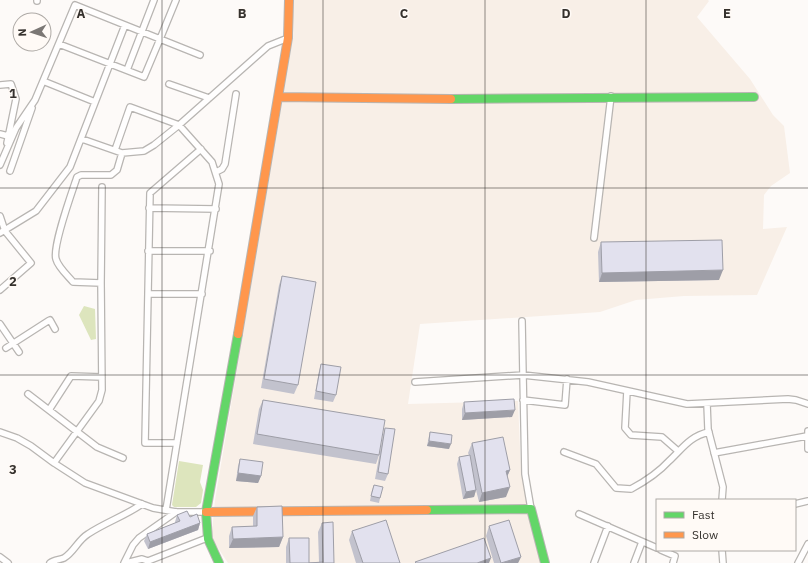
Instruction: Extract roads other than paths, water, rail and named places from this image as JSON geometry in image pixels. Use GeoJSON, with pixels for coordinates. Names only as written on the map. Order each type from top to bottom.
{"type":"FeatureCollection","features":[{"type":"Feature","properties":{"kind":"street"},"geometry":{"type":"LineString","coordinates":[[127,70],[154,0]]}},
{"type":"Feature","properties":{"kind":"street"},"geometry":{"type":"LineString","coordinates":[[59,44],[144,77],[176,0]]}},
{"type":"Feature","properties":{"kind":"street"},"geometry":{"type":"LineString","coordinates":[[219,563],[210,549],[205,531],[206,512],[251,264],[288,38],[289,0]]}},
{"type":"Feature","properties":{"kind":"street"},"geometry":{"type":"LineString","coordinates":[[10,171],[35,100],[75,5],[200,55]]}},
{"type":"Feature","properties":{"kind":"street"},"geometry":{"type":"LineString","coordinates":[[2,232],[36,211],[70,167],[125,25]]}},
{"type":"Feature","properties":{"kind":"street"},"geometry":{"type":"LineString","coordinates":[[82,139],[122,153],[144,151],[179,125],[268,46],[288,38]]}},
{"type":"Feature","properties":{"kind":"street"},"geometry":{"type":"LineString","coordinates":[[43,81],[95,102]]}},
{"type":"Feature","properties":{"kind":"street"},"geometry":{"type":"LineString","coordinates":[[0,85],[11,84],[16,99],[5,153]]}},
{"type":"Feature","properties":{"kind":"street"},"geometry":{"type":"LineString","coordinates":[[169,84],[209,98]]}},
{"type":"Feature","properties":{"kind":"street"},"geometry":{"type":"LineString","coordinates":[[216,172],[222,169],[224,164],[236,94]]}},
{"type":"Feature","properties":{"kind":"street"},"geometry":{"type":"LineString","coordinates":[[278,97],[399,99],[611,96],[754,97]]}},
{"type":"Feature","properties":{"kind":"street"},"geometry":{"type":"LineString","coordinates":[[594,238],[611,96]]}},
{"type":"Feature","properties":{"kind":"street"},"geometry":{"type":"LineString","coordinates":[[0,166],[16,128],[35,100]]}},
{"type":"Feature","properties":{"kind":"street"},"geometry":{"type":"LineString","coordinates":[[115,150],[130,107],[179,125],[212,162],[220,184],[166,510]]}},
{"type":"Feature","properties":{"kind":"street"},"geometry":{"type":"LineString","coordinates":[[0,134],[8,136]]}},
{"type":"Feature","properties":{"kind":"street"},"geometry":{"type":"LineString","coordinates":[[177,443],[145,443],[150,193],[201,149]]}},
{"type":"Feature","properties":{"kind":"street"},"geometry":{"type":"LineString","coordinates":[[100,283],[73,282],[55,259],[56,252],[63,220],[77,177],[81,175],[111,175],[117,170],[122,153]]}},
{"type":"Feature","properties":{"kind":"street"},"geometry":{"type":"LineString","coordinates":[[54,463],[99,401],[102,377],[100,283],[102,187]]}},
{"type":"Feature","properties":{"kind":"street"},"geometry":{"type":"LineString","coordinates":[[149,208],[216,209]]}},
{"type":"Feature","properties":{"kind":"street"},"geometry":{"type":"LineString","coordinates":[[0,216],[2,232],[31,263],[0,290]]}},
{"type":"Feature","properties":{"kind":"street"},"geometry":{"type":"LineString","coordinates":[[148,251],[210,251]]}},
{"type":"Feature","properties":{"kind":"street"},"geometry":{"type":"LineString","coordinates":[[148,294],[202,294]]}},
{"type":"Feature","properties":{"kind":"street"},"geometry":{"type":"LineString","coordinates":[[6,348],[50,320],[55,329]]}},
{"type":"Feature","properties":{"kind":"street"},"geometry":{"type":"LineString","coordinates":[[522,321],[525,474],[531,509],[545,563]]}},
{"type":"Feature","properties":{"kind":"street"},"geometry":{"type":"LineString","coordinates":[[0,324],[19,352]]}},
{"type":"Feature","properties":{"kind":"street"},"geometry":{"type":"LineString","coordinates":[[415,382],[523,375],[568,379],[687,404],[788,399],[808,404]]}},
{"type":"Feature","properties":{"kind":"street"},"geometry":{"type":"LineString","coordinates":[[49,410],[71,376],[102,377]]}},
{"type":"Feature","properties":{"kind":"street"},"geometry":{"type":"LineString","coordinates":[[523,400],[565,404],[568,379]]}},
{"type":"Feature","properties":{"kind":"street"},"geometry":{"type":"LineString","coordinates":[[627,391],[625,428],[628,432],[631,435],[662,437],[678,451]]}},
{"type":"Feature","properties":{"kind":"street"},"geometry":{"type":"LineString","coordinates":[[28,394],[97,447],[123,458]]}},
{"type":"Feature","properties":{"kind":"street"},"geometry":{"type":"LineString","coordinates":[[707,404],[709,432],[723,487],[722,499]]}},
{"type":"Feature","properties":{"kind":"street"},"geometry":{"type":"LineString","coordinates":[[0,432],[31,446],[85,483],[142,504],[176,512],[531,509]]}},
{"type":"Feature","properties":{"kind":"street"},"geometry":{"type":"LineString","coordinates":[[564,452],[596,464],[616,488],[631,489],[670,461],[678,451],[701,434],[709,432]]}},
{"type":"Feature","properties":{"kind":"street"},"geometry":{"type":"LineString","coordinates":[[714,452],[808,433],[808,449]]}},
{"type":"Feature","properties":{"kind":"street"},"geometry":{"type":"LineString","coordinates":[[796,504],[808,501]]}},
{"type":"Feature","properties":{"kind":"street"},"geometry":{"type":"LineString","coordinates":[[50,563],[65,557],[78,541],[87,534],[114,519],[126,516],[142,504]]}},
{"type":"Feature","properties":{"kind":"street"},"geometry":{"type":"LineString","coordinates":[[125,563],[133,545],[139,538],[176,512]]}},
{"type":"Feature","properties":{"kind":"street"},"geometry":{"type":"LineString","coordinates":[[579,514],[656,548]]}},
{"type":"Feature","properties":{"kind":"street"},"geometry":{"type":"LineString","coordinates":[[594,563],[608,526]]}},
{"type":"Feature","properties":{"kind":"street"},"geometry":{"type":"LineString","coordinates":[[125,563],[142,559],[148,561],[207,538]]}},
{"type":"Feature","properties":{"kind":"street"},"geometry":{"type":"LineString","coordinates":[[634,563],[642,542]]}},
{"type":"Feature","properties":{"kind":"street"},"geometry":{"type":"LineString","coordinates":[[798,563],[808,544]]}},
{"type":"Feature","properties":{"kind":"street"},"geometry":{"type":"LineString","coordinates":[[663,551],[675,556],[673,563]]}},
{"type":"Feature","properties":{"kind":"street"},"geometry":{"type":"LineString","coordinates":[[722,551],[723,563]]}},
{"type":"Feature","properties":{"kind":"street"},"geometry":{"type":"LineString","coordinates":[[0,557],[8,563]]}}]}
